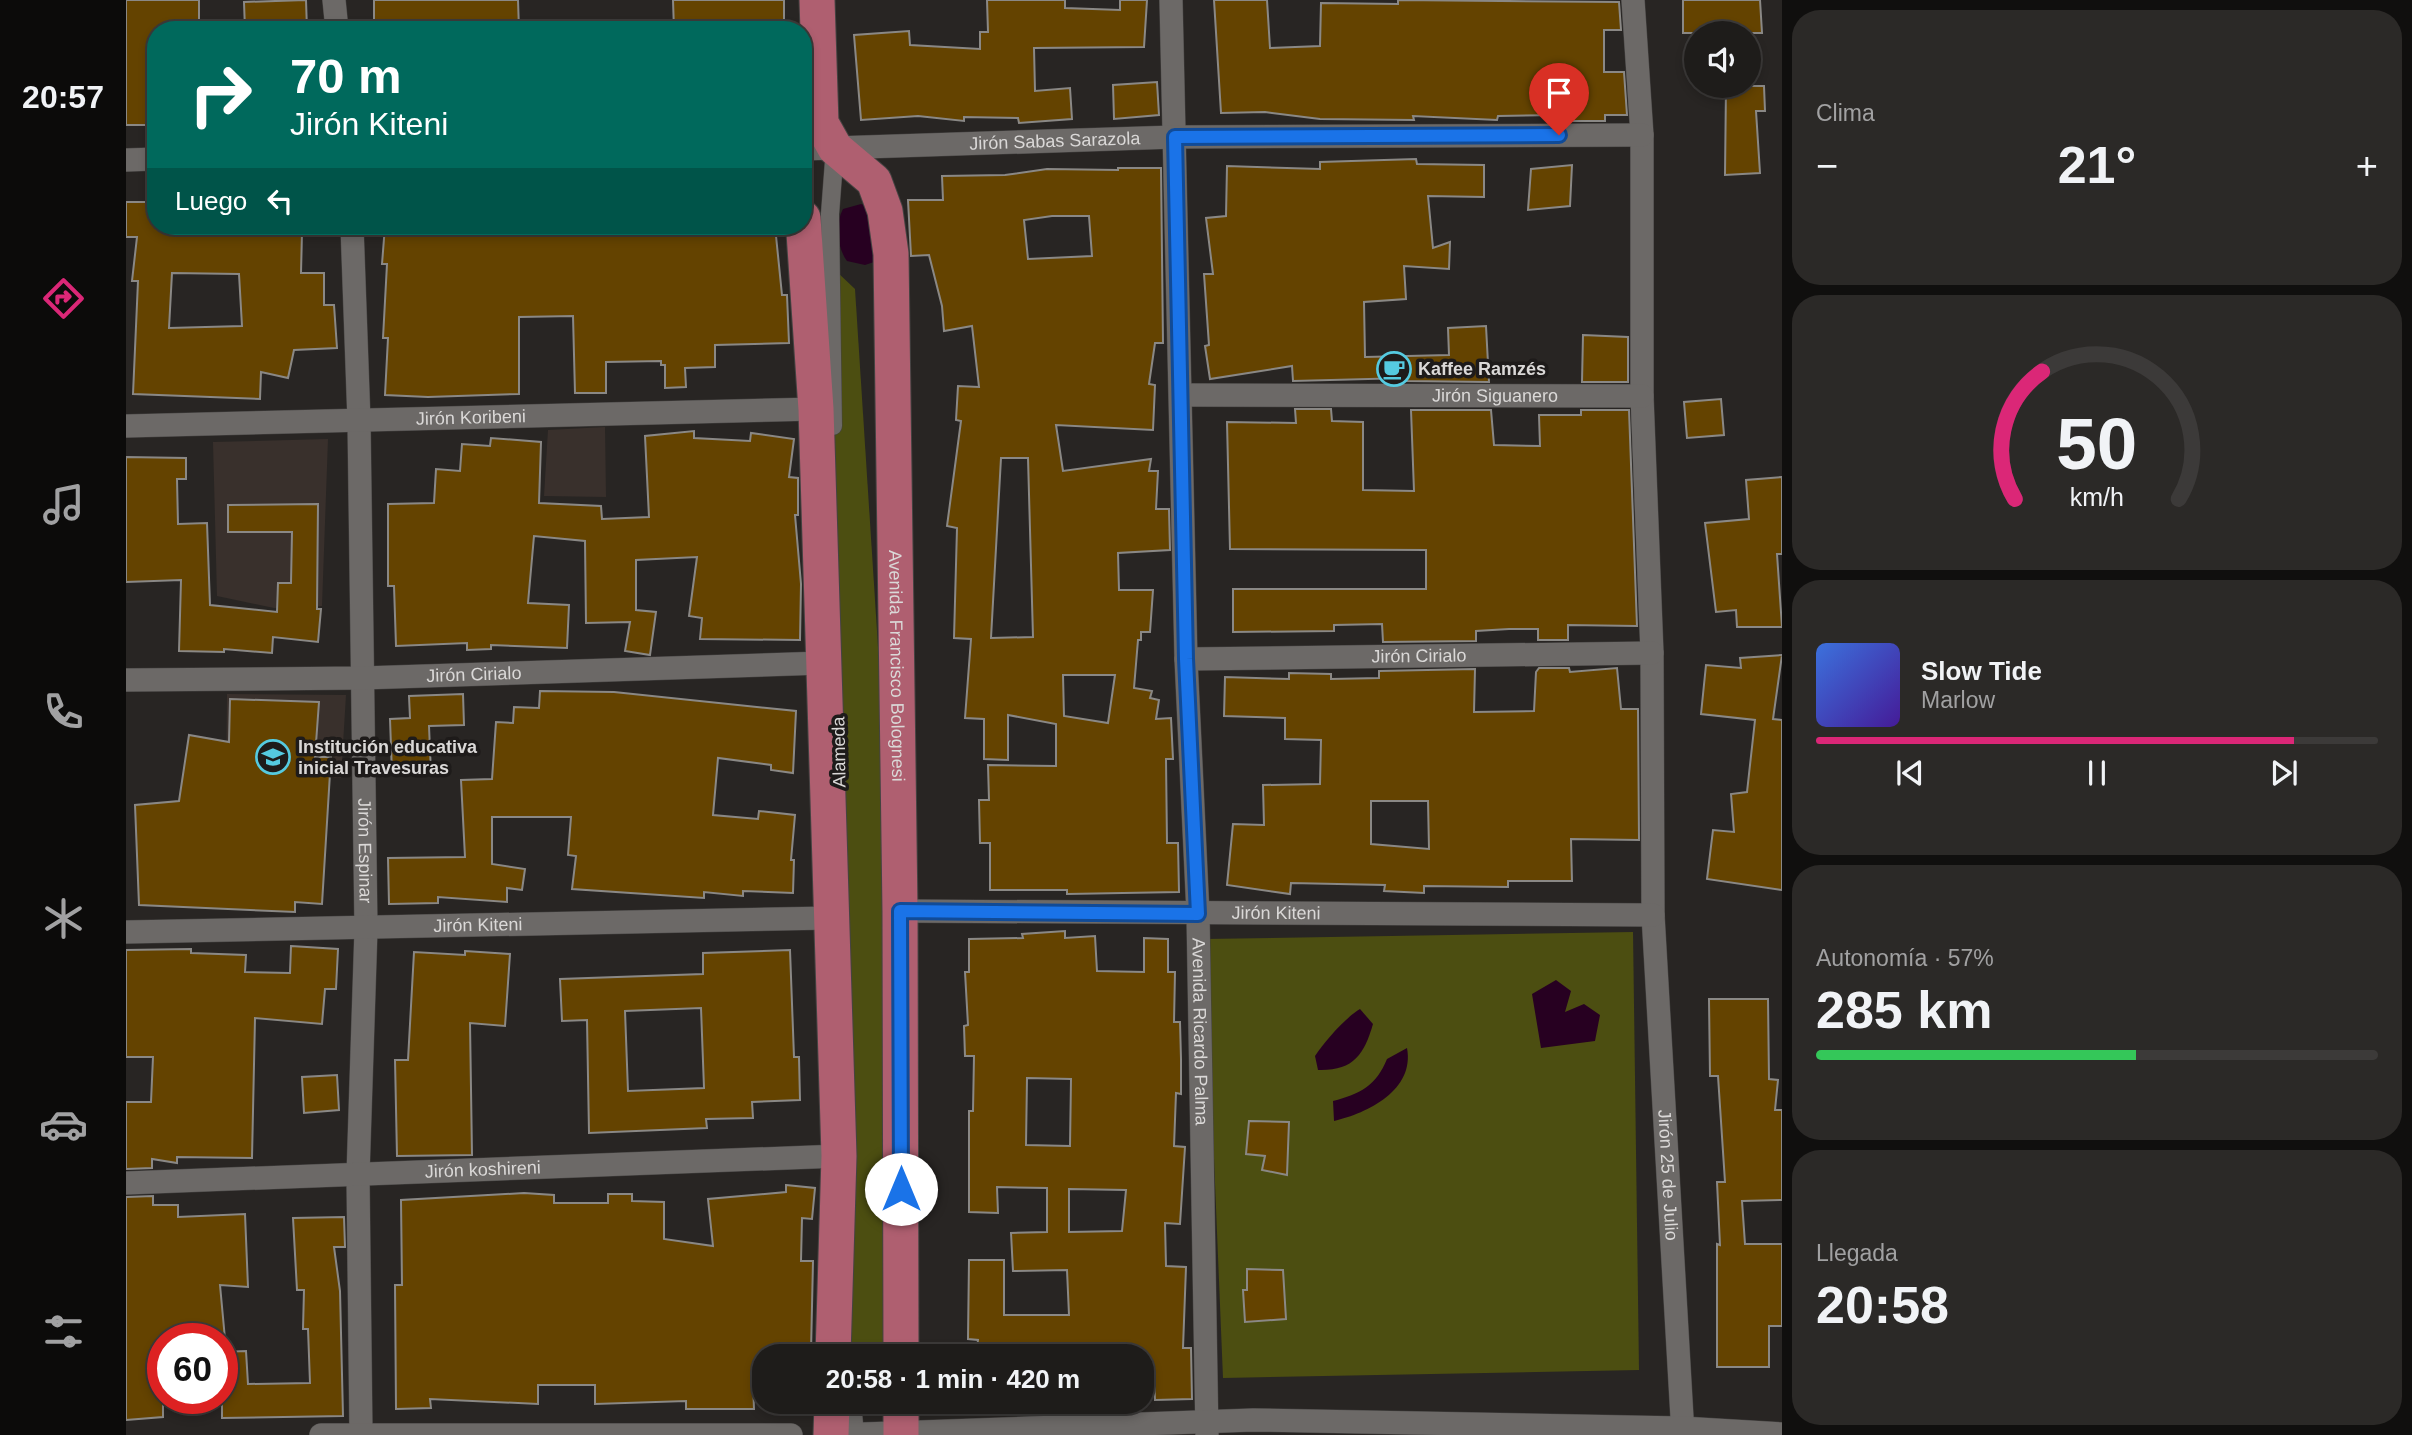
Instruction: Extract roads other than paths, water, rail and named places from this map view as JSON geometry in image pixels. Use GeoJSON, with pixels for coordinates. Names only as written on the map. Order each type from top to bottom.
{"type":"FeatureCollection","features":[{"type":"Feature","properties":{"kind":"main road"},"geometry":{"type":"LineString","coordinates":[[795,0],[796,21]]}},
{"type":"Feature","properties":{"kind":"main road","name":"Avenida Francisco Bolognesi"},"geometry":{"type":"LineString","coordinates":[[817,0],[821,123],[819,148],[874,181],[885,211],[891,254],[900,911],[901,1344]]}},
{"type":"Feature","properties":{"kind":"main road"},"geometry":{"type":"LineString","coordinates":[[804,235],[816,409],[839,1156],[833,1344]]}},
{"type":"Feature","properties":{"kind":"main road"},"geometry":{"type":"LineString","coordinates":[[832,1414],[832,1435]]}},
{"type":"Feature","properties":{"kind":"main road"},"geometry":{"type":"LineString","coordinates":[[901,1414],[901,1435]]}},
{"type":"Feature","properties":{"kind":"street"},"geometry":{"type":"LineString","coordinates":[[334,0],[336,21]]}},
{"type":"Feature","properties":{"kind":"street","name":"Avenida Ricardo Palma"},"geometry":{"type":"LineString","coordinates":[[1171,0],[1186,659],[1198,914],[1207,1428]]}},
{"type":"Feature","properties":{"kind":"street","name":"Jirón 25 de Julio"},"geometry":{"type":"LineString","coordinates":[[1633,0],[1642,135],[1642,396],[1652,653],[1653,915],[1683,1431]]}},
{"type":"Feature","properties":{"kind":"street","name":"Jirón Sabas Sarazola"},"geometry":{"type":"LineString","coordinates":[[819,148],[1175,137],[1642,135]]}},
{"type":"Feature","properties":{"kind":"street","name":"Alameda"},"geometry":{"type":"LineString","coordinates":[[819,148],[830,214],[842,914],[839,1156],[847,1344]]}},
{"type":"Feature","properties":{"kind":"street"},"geometry":{"type":"LineString","coordinates":[[126,160],[147,159]]}},
{"type":"Feature","properties":{"kind":"street","name":"Jirón Espinar"},"geometry":{"type":"LineString","coordinates":[[352,235],[359,421],[366,929],[358,1175],[361,1434]]}},
{"type":"Feature","properties":{"kind":"street","name":"Jirón Siguanero"},"geometry":{"type":"LineString","coordinates":[[1182,395],[1642,396]]}},
{"type":"Feature","properties":{"kind":"street","name":"Jirón Koribeni"},"geometry":{"type":"LineString","coordinates":[[126,426],[816,409]]}},
{"type":"Feature","properties":{"kind":"street","name":"Jirón Cirialo"},"geometry":{"type":"LineString","coordinates":[[1186,659],[1652,653]]}},
{"type":"Feature","properties":{"kind":"street","name":"Jirón Cirialo"},"geometry":{"type":"LineString","coordinates":[[126,680],[362,678],[823,663]]}},
{"type":"Feature","properties":{"kind":"street","name":"Jirón Kiteni"},"geometry":{"type":"LineString","coordinates":[[900,911],[1653,915]]}},
{"type":"Feature","properties":{"kind":"street","name":"Jirón Kiteni"},"geometry":{"type":"LineString","coordinates":[[126,932],[830,918]]}},
{"type":"Feature","properties":{"kind":"street","name":"Jirón koshireni"},"geometry":{"type":"LineString","coordinates":[[126,1183],[839,1156]]}},
{"type":"Feature","properties":{"kind":"street"},"geometry":{"type":"LineString","coordinates":[[853,1414],[855,1435]]}},
{"type":"Feature","properties":{"kind":"street"},"geometry":{"type":"LineString","coordinates":[[832,1435],[1207,1428],[1782,1434]]}},
{"type":"Feature","properties":{"kind":"street"},"geometry":{"type":"LineString","coordinates":[[321,1435],[792,1435]]}},
{"type":"Feature","properties":{"kind":"place","name":"Kaffee Ramzés"},"geometry":{"type":"Point","coordinates":[1394,369]}},
{"type":"Feature","properties":{"kind":"place","name":"Institución educativa inicial Travesuras"},"geometry":{"type":"Point","coordinates":[273,757]}}]}
